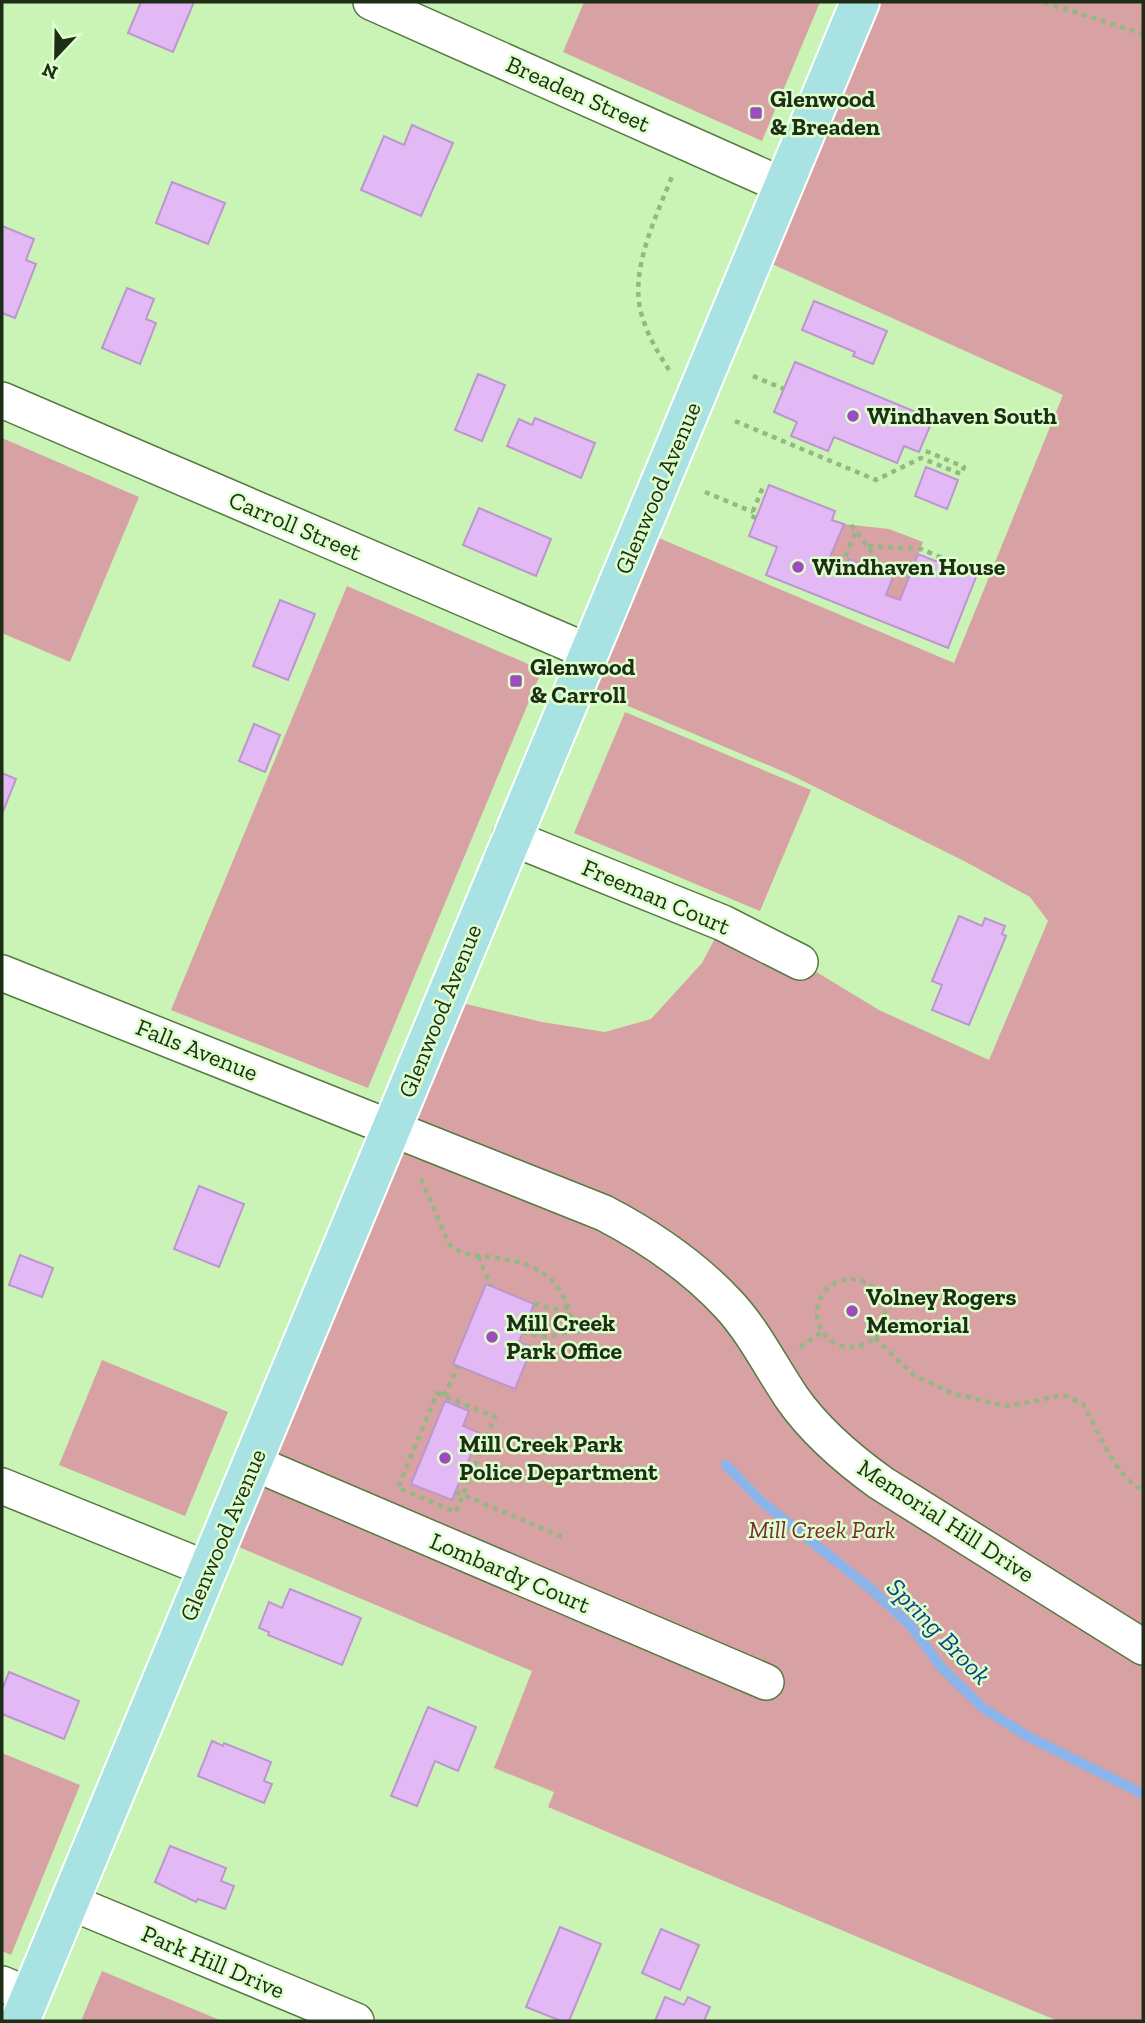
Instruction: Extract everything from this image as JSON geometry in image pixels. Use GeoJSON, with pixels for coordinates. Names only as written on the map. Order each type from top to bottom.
{"type":"FeatureCollection","features":[{"type":"Feature","properties":{"kind":"main road","name":"Glenwood Avenue"},"geometry":{"type":"LineString","coordinates":[[18,2000],[70,1902],[207,1569],[254,1463],[510,837],[860,2]]}},
{"type":"Feature","properties":{"kind":"street","name":"Breaden Street"},"geometry":{"type":"LineString","coordinates":[[371,2],[784,186]]}},
{"type":"Feature","properties":{"kind":"street","name":"Carroll Street"},"geometry":{"type":"LineString","coordinates":[[2,400],[589,652]]}},
{"type":"Feature","properties":{"kind":"street","name":"Freeman Court"},"geometry":{"type":"LineString","coordinates":[[510,837],[723,923],[800,962]]}},
{"type":"Feature","properties":{"kind":"street","name":"Falls Avenue"},"geometry":{"type":"LineString","coordinates":[[2,973],[392,1128]]}},
{"type":"Feature","properties":{"kind":"street","name":"Memorial Hill Drive"},"geometry":{"type":"LineString","coordinates":[[392,1128],[604,1213],[642,1233],[687,1265],[729,1305],[760,1346],[794,1400],[820,1431],[861,1468],[1143,1647]]}},
{"type":"Feature","properties":{"kind":"street","name":"Lombardy Court"},"geometry":{"type":"LineString","coordinates":[[254,1463],[766,1682]]}},
{"type":"Feature","properties":{"kind":"street"},"geometry":{"type":"LineString","coordinates":[[2,1486],[207,1569]]}},
{"type":"Feature","properties":{"kind":"street","name":"Park Hill Drive"},"geometry":{"type":"LineString","coordinates":[[70,1902],[356,2021]]}},
{"type":"Feature","properties":{"kind":"path"},"geometry":{"type":"LineString","coordinates":[[1044,2],[1143,34]]}},
{"type":"Feature","properties":{"kind":"path"},"geometry":{"type":"LineString","coordinates":[[685,141],[649,232],[639,275],[641,314],[656,349],[675,380],[695,399]]}},
{"type":"Feature","properties":{"kind":"path"},"geometry":{"type":"LineString","coordinates":[[753,376],[783,389]]}},
{"type":"Feature","properties":{"kind":"path"},"geometry":{"type":"LineString","coordinates":[[734,421],[876,480],[921,458],[961,474],[964,467],[921,449]]}},
{"type":"Feature","properties":{"kind":"path"},"geometry":{"type":"LineString","coordinates":[[756,518],[751,516],[763,487]]}},
{"type":"Feature","properties":{"kind":"path"},"geometry":{"type":"LineString","coordinates":[[705,492],[753,512]]}},
{"type":"Feature","properties":{"kind":"path"},"geometry":{"type":"LineString","coordinates":[[851,525],[890,576]]}},
{"type":"Feature","properties":{"kind":"path"},"geometry":{"type":"LineString","coordinates":[[838,575],[856,531]]}},
{"type":"Feature","properties":{"kind":"path"},"geometry":{"type":"LineString","coordinates":[[868,546],[921,548],[947,560],[945,564]]}},
{"type":"Feature","properties":{"kind":"path"},"geometry":{"type":"LineString","coordinates":[[421,1179],[449,1244],[461,1253],[512,1260],[532,1266],[554,1282],[563,1295],[569,1308],[571,1330]]}},
{"type":"Feature","properties":{"kind":"path"},"geometry":{"type":"LineString","coordinates":[[478,1256],[491,1286]]}},
{"type":"Feature","properties":{"kind":"path"},"geometry":{"type":"LineString","coordinates":[[856,1279],[875,1289],[885,1308],[881,1329],[874,1338],[865,1344],[844,1346],[834,1342],[823,1331],[817,1313],[819,1301],[825,1291],[844,1280],[856,1279]]}},
{"type":"Feature","properties":{"kind":"path"},"geometry":{"type":"LineString","coordinates":[[534,1304],[555,1309],[569,1308]]}},
{"type":"Feature","properties":{"kind":"path"},"geometry":{"type":"LineString","coordinates":[[522,1332],[541,1337],[553,1337],[571,1330],[582,1334]]}},
{"type":"Feature","properties":{"kind":"path"},"geometry":{"type":"LineString","coordinates":[[806,1343],[823,1331]]}},
{"type":"Feature","properties":{"kind":"path"},"geometry":{"type":"LineString","coordinates":[[874,1338],[914,1375],[952,1393],[1010,1406],[1063,1395],[1083,1404],[1110,1457],[1143,1491]]}},
{"type":"Feature","properties":{"kind":"path"},"geometry":{"type":"LineString","coordinates":[[444,1396],[458,1366]]}},
{"type":"Feature","properties":{"kind":"path"},"geometry":{"type":"LineString","coordinates":[[437,1393],[444,1396],[495,1417],[456,1512],[398,1488],[437,1393]]}},
{"type":"Feature","properties":{"kind":"path"},"geometry":{"type":"LineString","coordinates":[[456,1492],[563,1537]]}},
{"type":"Feature","properties":{"kind":"green space"},"geometry":{"type":"Polygon","coordinates":[[[584,2],[820,2],[762,141],[563,52],[584,2]]]}},
{"type":"Feature","properties":{"kind":"green space","name":"Mill Creek Park"},"geometry":{"type":"Polygon","coordinates":[[[860,2],[1143,2],[1143,2021],[1058,2021],[548,1807],[554,1792],[494,1768],[532,1671],[220,1539],[445,999],[542,1022],[605,1032],[651,1019],[702,963],[723,923],[800,962],[879,1010],[989,1060],[1048,921],[1030,897],[964,861],[789,774],[576,684],[640,530],[954,663],[1063,395],[754,256],[860,2]]]}},
{"type":"Feature","properties":{"kind":"green space"},"geometry":{"type":"Polygon","coordinates":[[[2,438],[139,497],[70,662],[2,633],[2,438]]]}},
{"type":"Feature","properties":{"kind":"green space"},"geometry":{"type":"Polygon","coordinates":[[[844,524],[889,529],[923,542],[900,600],[886,595],[893,577],[850,559],[842,576],[825,569],[844,524]]]}},
{"type":"Feature","properties":{"kind":"green space"},"geometry":{"type":"Polygon","coordinates":[[[347,586],[542,670],[368,1088],[171,1010],[347,586]]]}},
{"type":"Feature","properties":{"kind":"green space"},"geometry":{"type":"Polygon","coordinates":[[[625,712],[811,790],[760,911],[574,833],[625,712]]]}},
{"type":"Feature","properties":{"kind":"green space"},"geometry":{"type":"Polygon","coordinates":[[[102,1360],[228,1412],[185,1516],[59,1465],[102,1360]]]}},
{"type":"Feature","properties":{"kind":"green space"},"geometry":{"type":"Polygon","coordinates":[[[2,1753],[80,1785],[11,1955],[2,1951],[2,1753]]]}},
{"type":"Feature","properties":{"kind":"green space"},"geometry":{"type":"Polygon","coordinates":[[[102,1971],[222,2021],[81,2021],[102,1971]]]}},
{"type":"Feature","properties":{"kind":"building"},"geometry":{"type":"Polygon","coordinates":[[[141,2],[194,2],[173,52],[128,33],[141,2]]]}},
{"type":"Feature","properties":{"kind":"building"},"geometry":{"type":"Polygon","coordinates":[[[412,125],[453,143],[421,216],[361,190],[384,136],[404,145],[412,125]]]}},
{"type":"Feature","properties":{"kind":"building"},"geometry":{"type":"Polygon","coordinates":[[[172,182],[225,203],[208,244],[156,223],[172,182]]]}},
{"type":"Feature","properties":{"kind":"building"},"geometry":{"type":"Polygon","coordinates":[[[2,226],[34,239],[26,260],[36,264],[15,318],[2,313],[2,226]]]}},
{"type":"Feature","properties":{"kind":"building"},"geometry":{"type":"Polygon","coordinates":[[[127,288],[154,299],[146,319],[156,323],[140,364],[102,348],[127,288]]]}},
{"type":"Feature","properties":{"kind":"building"},"geometry":{"type":"Polygon","coordinates":[[[814,301],[887,331],[873,364],[853,356],[855,352],[802,330],[814,301]]]}},
{"type":"Feature","properties":{"kind":"building","name":"Windhaven South"},"geometry":{"type":"Polygon","coordinates":[[[795,362],[933,419],[919,452],[904,446],[897,463],[834,437],[828,451],[791,436],[797,422],[774,412],[795,362]]]}},
{"type":"Feature","properties":{"kind":"building"},"geometry":{"type":"Polygon","coordinates":[[[478,374],[505,385],[482,441],[455,430],[478,374]]]}},
{"type":"Feature","properties":{"kind":"building"},"geometry":{"type":"Polygon","coordinates":[[[535,418],[595,443],[581,478],[507,446],[519,419],[532,425],[535,418]]]}},
{"type":"Feature","properties":{"kind":"building"},"geometry":{"type":"Polygon","coordinates":[[[926,467],[958,480],[947,509],[915,496],[926,467]]]}},
{"type":"Feature","properties":{"kind":"building","name":"Windhaven House"},"geometry":{"type":"Polygon","coordinates":[[[769,485],[835,511],[832,520],[844,524],[825,569],[842,576],[849,559],[893,577],[886,595],[900,600],[918,554],[976,577],[948,648],[766,575],[777,547],[749,536],[769,485]]]}},
{"type":"Feature","properties":{"kind":"building"},"geometry":{"type":"Polygon","coordinates":[[[479,508],[551,539],[536,576],[463,545],[479,508]]]}},
{"type":"Feature","properties":{"kind":"building"},"geometry":{"type":"Polygon","coordinates":[[[280,600],[315,614],[288,680],[253,666],[280,600]]]}},
{"type":"Feature","properties":{"kind":"building"},"geometry":{"type":"Polygon","coordinates":[[[254,724],[280,735],[265,772],[239,761],[254,724]]]}},
{"type":"Feature","properties":{"kind":"building"},"geometry":{"type":"Polygon","coordinates":[[[2,773],[16,779],[2,814],[2,773]]]}},
{"type":"Feature","properties":{"kind":"building"},"geometry":{"type":"Polygon","coordinates":[[[959,916],[982,926],[985,918],[1005,926],[1002,934],[1006,936],[969,1025],[932,1010],[942,985],[932,981],[959,916]]]}},
{"type":"Feature","properties":{"kind":"building"},"geometry":{"type":"Polygon","coordinates":[[[199,1186],[244,1204],[219,1267],[174,1249],[199,1186]]]}},
{"type":"Feature","properties":{"kind":"building"},"geometry":{"type":"Polygon","coordinates":[[[20,1255],[53,1268],[42,1297],[9,1285],[20,1255]]]}},
{"type":"Feature","properties":{"kind":"building","name":"Mill Creek Park Office"},"geometry":{"type":"Polygon","coordinates":[[[486,1284],[534,1304],[519,1342],[532,1347],[515,1389],[453,1364],[486,1284]]]}},
{"type":"Feature","properties":{"kind":"building","name":"Mill Creek Park Police Department"},"geometry":{"type":"Polygon","coordinates":[[[445,1401],[469,1411],[463,1426],[480,1433],[452,1500],[411,1484],[445,1401]]]}},
{"type":"Feature","properties":{"kind":"building"},"geometry":{"type":"Polygon","coordinates":[[[290,1589],[361,1618],[342,1665],[268,1635],[269,1632],[259,1628],[269,1602],[282,1608],[290,1589]]]}},
{"type":"Feature","properties":{"kind":"building"},"geometry":{"type":"Polygon","coordinates":[[[9,1672],[79,1701],[64,1739],[2,1714],[2,1690],[9,1672]]]}},
{"type":"Feature","properties":{"kind":"building"},"geometry":{"type":"Polygon","coordinates":[[[428,1707],[476,1727],[458,1771],[435,1761],[417,1806],[391,1796],[428,1707]]]}},
{"type":"Feature","properties":{"kind":"building"},"geometry":{"type":"Polygon","coordinates":[[[212,1741],[223,1746],[224,1743],[271,1762],[264,1781],[272,1784],[264,1803],[198,1776],[212,1741]]]}},
{"type":"Feature","properties":{"kind":"building"},"geometry":{"type":"Polygon","coordinates":[[[170,1846],[226,1868],[221,1881],[234,1886],[225,1909],[198,1899],[196,1902],[155,1882],[170,1846]]]}},
{"type":"Feature","properties":{"kind":"building"},"geometry":{"type":"Polygon","coordinates":[[[560,1927],[601,1944],[569,2021],[561,2021],[526,2007],[560,1927]]]}},
{"type":"Feature","properties":{"kind":"building"},"geometry":{"type":"Polygon","coordinates":[[[661,1929],[699,1945],[680,1990],[642,1973],[661,1929]]]}},
{"type":"Feature","properties":{"kind":"building"},"geometry":{"type":"Polygon","coordinates":[[[665,1997],[684,2005],[688,1997],[710,2007],[704,2021],[655,2021],[665,1997]]]}},
{"type":"Feature","properties":{"kind":"waterway","name":"Spring Brook"},"geometry":{"type":"LineString","coordinates":[[726,1465],[761,1501],[871,1589],[911,1626],[941,1667],[983,1708],[1027,1736],[1143,1794]]}},
{"type":"Feature","properties":{"kind":"place","name":"Glenwood & Breaden"},"geometry":{"type":"Point","coordinates":[756,113]}},
{"type":"Feature","properties":{"kind":"place","name":"Windhaven South"},"geometry":{"type":"Point","coordinates":[853,416]}},
{"type":"Feature","properties":{"kind":"place","name":"Windhaven House"},"geometry":{"type":"Point","coordinates":[798,567]}},
{"type":"Feature","properties":{"kind":"place","name":"Glenwood & Carroll"},"geometry":{"type":"Point","coordinates":[516,681]}},
{"type":"Feature","properties":{"kind":"place","name":"Volney Rogers Memorial"},"geometry":{"type":"Point","coordinates":[852,1311]}},
{"type":"Feature","properties":{"kind":"place","name":"Mill Creek Park Office"},"geometry":{"type":"Point","coordinates":[492,1337]}},
{"type":"Feature","properties":{"kind":"place","name":"Mill Creek Park Police Department"},"geometry":{"type":"Point","coordinates":[445,1458]}}]}
